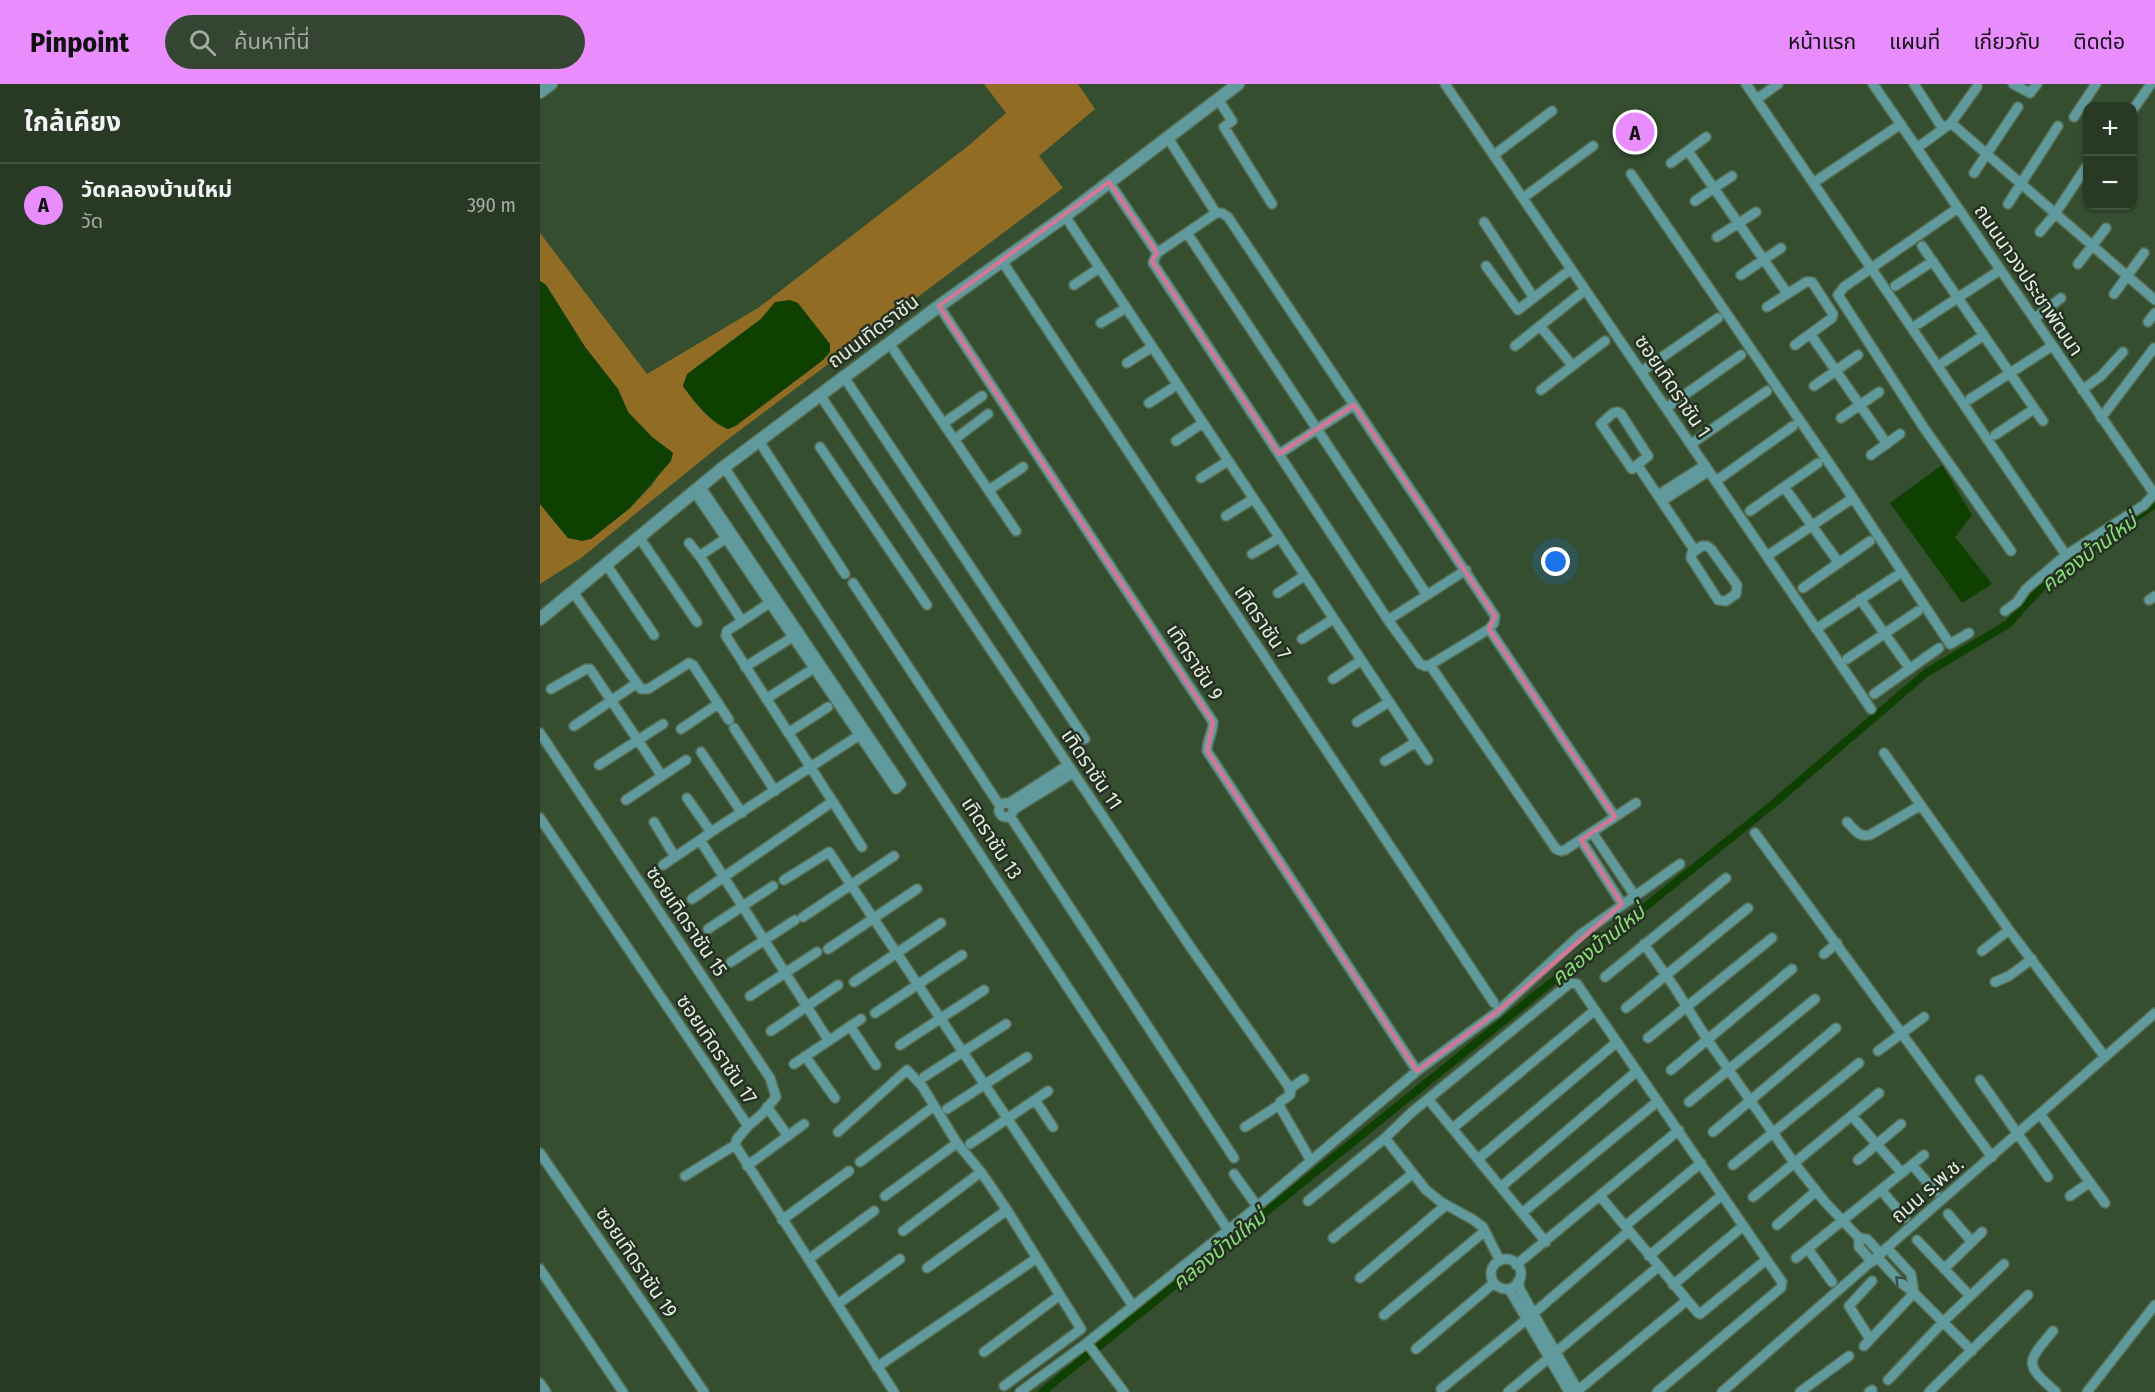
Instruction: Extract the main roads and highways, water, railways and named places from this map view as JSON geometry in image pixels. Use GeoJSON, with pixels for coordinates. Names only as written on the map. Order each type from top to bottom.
{"type":"FeatureCollection","features":[{"type":"Feature","properties":{"kind":"waterway","name":"คลองบ้านใหม่"},"geometry":{"type":"LineString","coordinates":[[1042,1392],[1772,805],[1926,673],[2008,624],[2053,575],[2155,504]]}},
{"type":"Feature","properties":{"kind":"place","name":"วัดคลองบ้านใหม่"},"geometry":{"type":"Point","coordinates":[1635,132]}}]}
